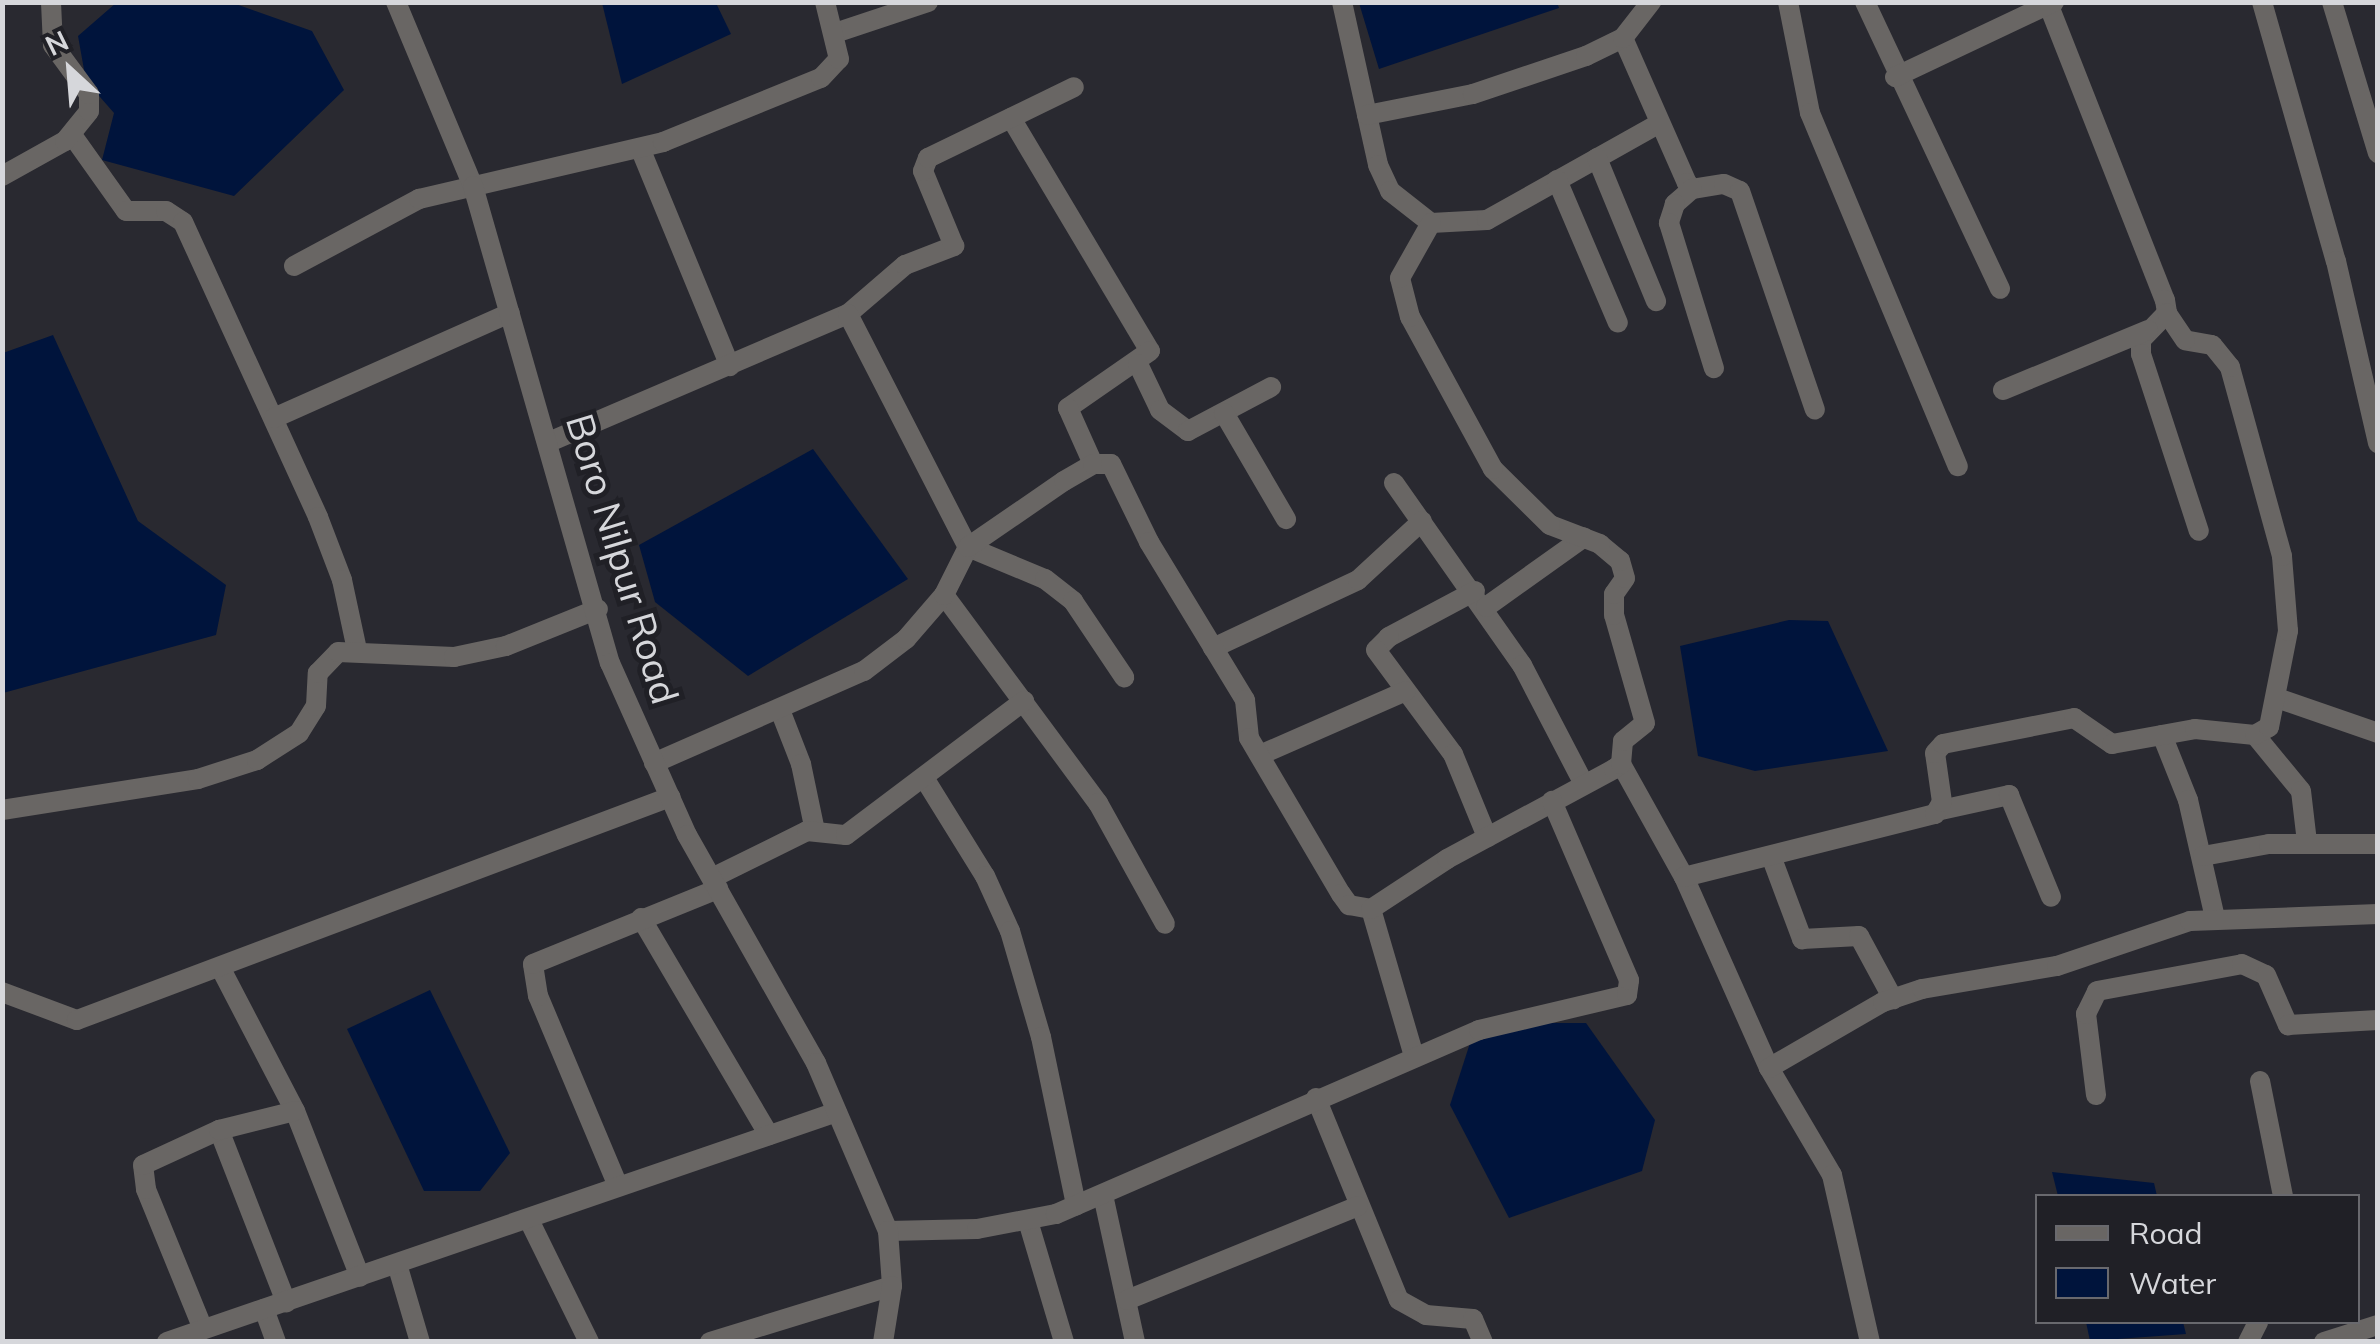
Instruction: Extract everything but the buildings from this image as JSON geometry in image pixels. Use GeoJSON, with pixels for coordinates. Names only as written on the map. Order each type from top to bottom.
{"type":"FeatureCollection","features":[{"type":"Feature","properties":{"kind":"street"},"geometry":{"type":"LineString","coordinates":[[2,176],[72,135],[89,111],[89,94],[53,44],[52,2]]}},
{"type":"Feature","properties":{"kind":"street","name":"Boro Nilpur Road"},"geometry":{"type":"LineString","coordinates":[[396,2],[473,186],[598,610],[610,663],[670,798],[837,1112],[888,1232],[892,1286],[883,1342]]}},
{"type":"Feature","properties":{"kind":"street"},"geometry":{"type":"LineString","coordinates":[[294,266],[388,212],[473,186],[640,148],[734,116],[833,71],[840,59],[825,2]]}},
{"type":"Feature","properties":{"kind":"street"},"geometry":{"type":"LineString","coordinates":[[835,33],[928,2]]}},
{"type":"Feature","properties":{"kind":"street"},"geometry":{"type":"LineString","coordinates":[[1342,2],[1366,114],[1390,191],[1431,222],[1487,220],[1660,123]]}},
{"type":"Feature","properties":{"kind":"street"},"geometry":{"type":"LineString","coordinates":[[1366,114],[1514,83],[1623,38],[1651,2]]}},
{"type":"Feature","properties":{"kind":"street"},"geometry":{"type":"LineString","coordinates":[[1788,2],[1810,112],[1958,466]]}},
{"type":"Feature","properties":{"kind":"street"},"geometry":{"type":"LineString","coordinates":[[1865,2],[1895,77],[2000,289]]}},
{"type":"Feature","properties":{"kind":"street"},"geometry":{"type":"LineString","coordinates":[[2262,2],[2336,261],[2378,443]]}},
{"type":"Feature","properties":{"kind":"street"},"geometry":{"type":"LineString","coordinates":[[2332,2],[2378,153]]}},
{"type":"Feature","properties":{"kind":"street"},"geometry":{"type":"LineString","coordinates":[[1895,77],[2052,4],[2107,142],[2167,313],[2185,340],[2222,353],[2236,383],[2288,590],[2277,698],[2270,728],[2255,736],[2195,728],[2102,742],[2090,724],[2074,718],[1943,744],[1935,753],[1941,810]]}},
{"type":"Feature","properties":{"kind":"street"},"geometry":{"type":"LineString","coordinates":[[1623,38],[1692,189]]}},
{"type":"Feature","properties":{"kind":"street"},"geometry":{"type":"LineString","coordinates":[[549,442],[848,314],[905,265],[950,252],[954,246],[924,165],[1074,88]]}},
{"type":"Feature","properties":{"kind":"street"},"geometry":{"type":"LineString","coordinates":[[1011,118],[1150,351],[1138,364],[1068,408],[1093,464]]}},
{"type":"Feature","properties":{"kind":"street"},"geometry":{"type":"LineString","coordinates":[[72,135],[126,211],[166,211],[183,222],[274,418],[342,580],[357,650]]}},
{"type":"Feature","properties":{"kind":"street"},"geometry":{"type":"LineString","coordinates":[[640,148],[730,366]]}},
{"type":"Feature","properties":{"kind":"street"},"geometry":{"type":"LineString","coordinates":[[1597,158],[1656,301]]}},
{"type":"Feature","properties":{"kind":"street"},"geometry":{"type":"LineString","coordinates":[[1558,180],[1618,323]]}},
{"type":"Feature","properties":{"kind":"street"},"geometry":{"type":"LineString","coordinates":[[1714,368],[1669,223],[1675,204],[1692,189],[1724,184],[1740,191],[1815,410]]}},
{"type":"Feature","properties":{"kind":"street"},"geometry":{"type":"LineString","coordinates":[[1431,222],[1400,278],[1410,318],[1492,469],[1550,524],[1584,536],[1625,569],[1614,615],[1645,723],[1622,742],[1621,764],[1684,877],[1769,1068],[1832,1175],[1870,1342]]}},
{"type":"Feature","properties":{"kind":"street"},"geometry":{"type":"LineString","coordinates":[[274,418],[510,313]]}},
{"type":"Feature","properties":{"kind":"street"},"geometry":{"type":"LineString","coordinates":[[2003,390],[2148,330],[2167,313]]}},
{"type":"Feature","properties":{"kind":"street"},"geometry":{"type":"LineString","coordinates":[[848,314],[968,548],[1044,579],[1074,600],[1124,677]]}},
{"type":"Feature","properties":{"kind":"street"},"geometry":{"type":"LineString","coordinates":[[2148,330],[2141,354],[2198,531]]}},
{"type":"Feature","properties":{"kind":"street"},"geometry":{"type":"LineString","coordinates":[[1138,364],[1148,391],[1177,429],[1188,431],[1271,386]]}},
{"type":"Feature","properties":{"kind":"street"},"geometry":{"type":"LineString","coordinates":[[1224,413],[1286,520]]}},
{"type":"Feature","properties":{"kind":"street"},"geometry":{"type":"LineString","coordinates":[[654,763],[864,670],[906,639],[944,595],[968,548],[1093,464],[1112,464],[1149,542],[1245,700],[1246,732],[1349,905],[1371,909],[1487,837],[1621,764]]}},
{"type":"Feature","properties":{"kind":"street"},"geometry":{"type":"LineString","coordinates":[[1394,483],[1480,599],[1584,784]]}},
{"type":"Feature","properties":{"kind":"street"},"geometry":{"type":"LineString","coordinates":[[1213,648],[1358,580],[1422,521]]}},
{"type":"Feature","properties":{"kind":"street"},"geometry":{"type":"LineString","coordinates":[[1487,837],[1453,754],[1380,658],[1380,642],[1480,599],[1584,536]]}},
{"type":"Feature","properties":{"kind":"street"},"geometry":{"type":"LineString","coordinates":[[944,595],[1098,803],[1166,924]]}},
{"type":"Feature","properties":{"kind":"street"},"geometry":{"type":"LineString","coordinates":[[2,810],[198,779],[257,760],[299,733],[316,706],[325,660],[357,650],[454,657],[506,646],[598,610]]}},
{"type":"Feature","properties":{"kind":"street"},"geometry":{"type":"LineString","coordinates":[[1260,755],[1406,691]]}},
{"type":"Feature","properties":{"kind":"street"},"geometry":{"type":"LineString","coordinates":[[2277,698],[2378,733]]}},
{"type":"Feature","properties":{"kind":"street"},"geometry":{"type":"LineString","coordinates":[[618,1186],[538,996],[533,964],[642,918],[814,831],[838,839],[926,781],[1024,701]]}},
{"type":"Feature","properties":{"kind":"street"},"geometry":{"type":"LineString","coordinates":[[780,710],[801,764],[814,831]]}},
{"type":"Feature","properties":{"kind":"street"},"geometry":{"type":"LineString","coordinates":[[2162,734],[2204,856],[2215,918]]}},
{"type":"Feature","properties":{"kind":"street"},"geometry":{"type":"LineString","coordinates":[[2255,736],[2301,791],[2306,842]]}},
{"type":"Feature","properties":{"kind":"street"},"geometry":{"type":"LineString","coordinates":[[926,781],[985,876],[1010,931],[1041,1038],[1076,1205]]}},
{"type":"Feature","properties":{"kind":"street"},"geometry":{"type":"LineString","coordinates":[[1684,877],[2009,795],[2051,896]]}},
{"type":"Feature","properties":{"kind":"street"},"geometry":{"type":"LineString","coordinates":[[2,992],[77,1020],[670,798]]}},
{"type":"Feature","properties":{"kind":"street"},"geometry":{"type":"LineString","coordinates":[[888,1232],[1028,1221],[1102,1194],[1478,1030],[1538,1011],[1618,999],[1630,989],[1552,801]]}},
{"type":"Feature","properties":{"kind":"street"},"geometry":{"type":"LineString","coordinates":[[2204,856],[2306,842],[2378,844]]}},
{"type":"Feature","properties":{"kind":"street"},"geometry":{"type":"LineString","coordinates":[[1771,856],[1802,939],[1812,944],[1859,936],[1893,999]]}},
{"type":"Feature","properties":{"kind":"street"},"geometry":{"type":"LineString","coordinates":[[1371,909],[1414,1056]]}},
{"type":"Feature","properties":{"kind":"street"},"geometry":{"type":"LineString","coordinates":[[1769,1068],[1893,999],[2057,966],[2156,930],[2215,918],[2378,914]]}},
{"type":"Feature","properties":{"kind":"street"},"geometry":{"type":"LineString","coordinates":[[642,918],[769,1134]]}},
{"type":"Feature","properties":{"kind":"street"},"geometry":{"type":"LineString","coordinates":[[2096,1096],[2086,1014],[2097,991],[2242,964],[2266,974],[2288,1025],[2378,1020]]}},
{"type":"Feature","properties":{"kind":"street"},"geometry":{"type":"LineString","coordinates":[[220,967],[295,1111],[360,1277]]}},
{"type":"Feature","properties":{"kind":"street"},"geometry":{"type":"LineString","coordinates":[[2260,1081],[2283,1194]]}},
{"type":"Feature","properties":{"kind":"street"},"geometry":{"type":"LineString","coordinates":[[1316,1098],[1399,1300],[1426,1315],[1473,1319],[1484,1342]]}},
{"type":"Feature","properties":{"kind":"street"},"geometry":{"type":"LineString","coordinates":[[203,1329],[146,1188],[143,1165],[219,1130],[295,1111]]}},
{"type":"Feature","properties":{"kind":"street"},"geometry":{"type":"LineString","coordinates":[[167,1342],[837,1112]]}},
{"type":"Feature","properties":{"kind":"street"},"geometry":{"type":"LineString","coordinates":[[219,1130],[286,1302]]}},
{"type":"Feature","properties":{"kind":"street"},"geometry":{"type":"LineString","coordinates":[[1102,1194],[1135,1342]]}},
{"type":"Feature","properties":{"kind":"street"},"geometry":{"type":"LineString","coordinates":[[1128,1300],[1358,1206]]}},
{"type":"Feature","properties":{"kind":"street"},"geometry":{"type":"LineString","coordinates":[[529,1220],[589,1342]]}},
{"type":"Feature","properties":{"kind":"street"},"geometry":{"type":"LineString","coordinates":[[1028,1221],[1064,1342]]}},
{"type":"Feature","properties":{"kind":"street"},"geometry":{"type":"LineString","coordinates":[[397,1264],[420,1342]]}},
{"type":"Feature","properties":{"kind":"street"},"geometry":{"type":"LineString","coordinates":[[710,1342],[892,1286]]}},
{"type":"Feature","properties":{"kind":"street"},"geometry":{"type":"LineString","coordinates":[[264,1309],[276,1342]]}},
{"type":"Feature","properties":{"kind":"street"},"geometry":{"type":"LineString","coordinates":[[2324,1342],[2378,1325]]}},
{"type":"Feature","properties":{"kind":"water"},"geometry":{"type":"Polygon","coordinates":[[[1557,2],[1559,8],[1379,69],[1359,3],[1557,2]]]}},
{"type":"Feature","properties":{"kind":"water"},"geometry":{"type":"Polygon","coordinates":[[[116,3],[233,3],[312,31],[344,90],[234,196],[102,160],[114,113],[86,81],[78,36],[116,3]]]}},
{"type":"Feature","properties":{"kind":"water"},"geometry":{"type":"Polygon","coordinates":[[[602,3],[716,3],[731,34],[622,84],[602,3]]]}},
{"type":"Feature","properties":{"kind":"water"},"geometry":{"type":"Polygon","coordinates":[[[53,335],[138,521],[226,585],[216,635],[3,693],[3,353],[53,335]]]}},
{"type":"Feature","properties":{"kind":"water"},"geometry":{"type":"Polygon","coordinates":[[[813,449],[908,579],[748,676],[655,602],[639,545],[813,449]]]}},
{"type":"Feature","properties":{"kind":"water"},"geometry":{"type":"Polygon","coordinates":[[[1789,620],[1828,621],[1888,751],[1755,771],[1698,756],[1680,646],[1789,620]]]}},
{"type":"Feature","properties":{"kind":"water"},"geometry":{"type":"Polygon","coordinates":[[[430,990],[510,1153],[480,1191],[424,1191],[347,1029],[430,990]]]}},
{"type":"Feature","properties":{"kind":"water"},"geometry":{"type":"Polygon","coordinates":[[[1537,1023],[1586,1023],[1655,1120],[1642,1171],[1509,1218],[1450,1105],[1470,1043],[1537,1023]]]}},
{"type":"Feature","properties":{"kind":"water"},"geometry":{"type":"Polygon","coordinates":[[[2052,1172],[2154,1183],[2157,1194],[2058,1194],[2052,1172]]]}},
{"type":"Feature","properties":{"kind":"water"},"geometry":{"type":"Polygon","coordinates":[[[2086,1324],[2184,1324],[2186,1334],[2090,1341],[2086,1324]]]}}]}
